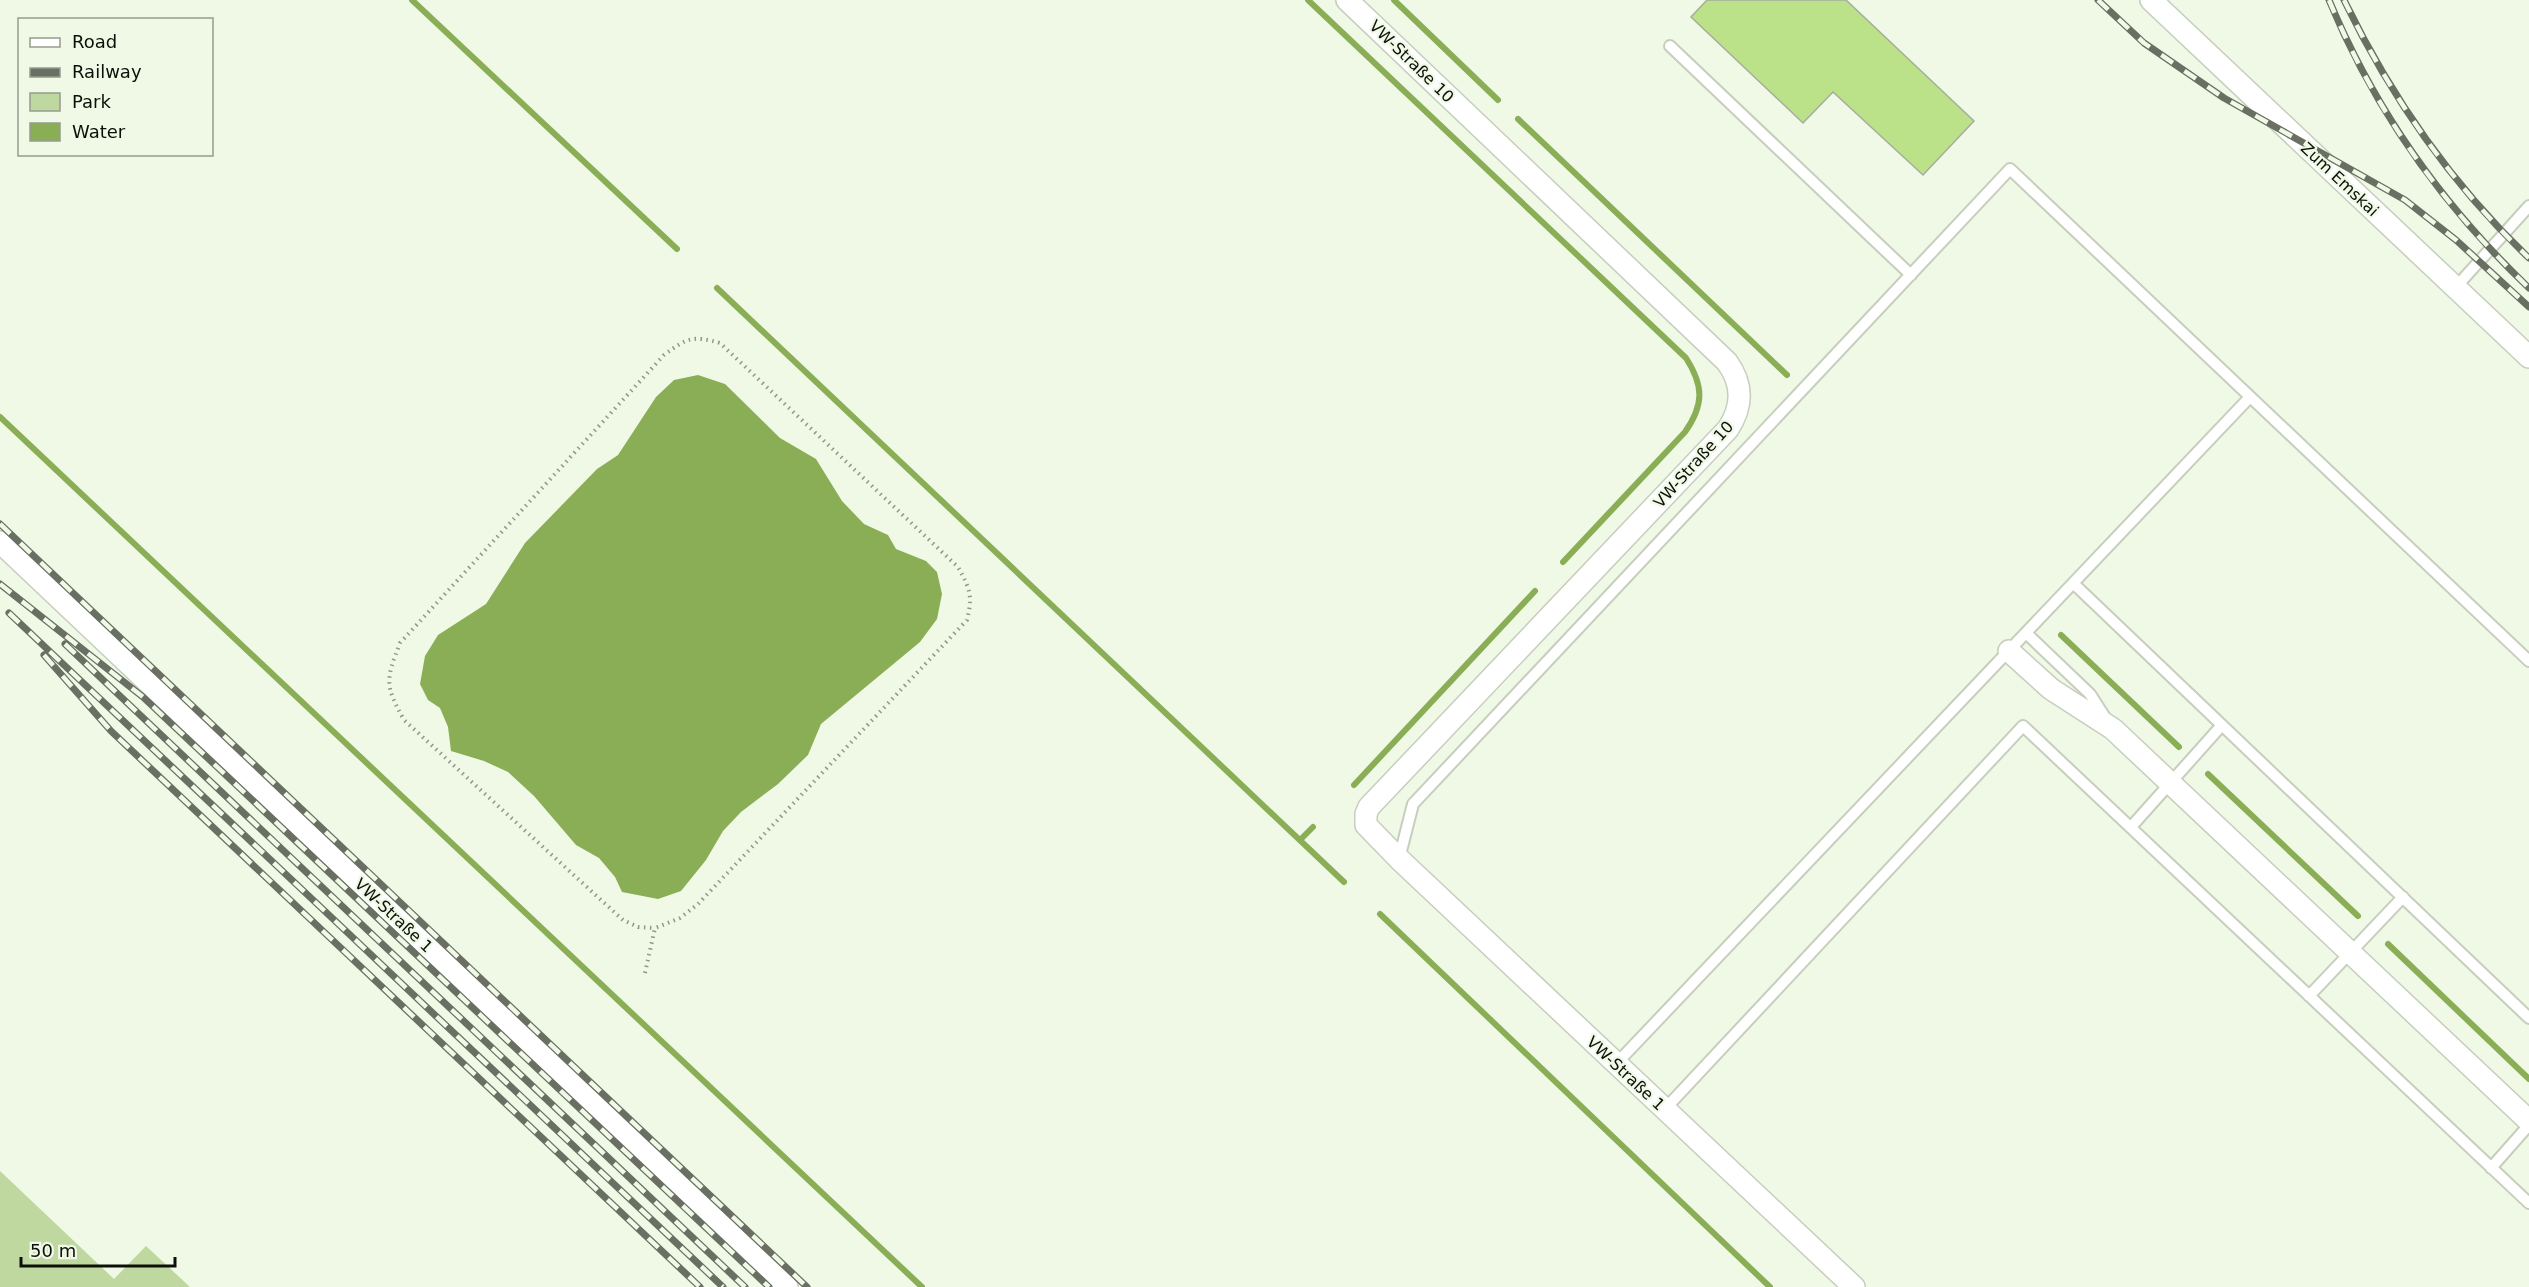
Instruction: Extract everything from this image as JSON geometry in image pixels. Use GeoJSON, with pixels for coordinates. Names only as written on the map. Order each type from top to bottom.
{"type":"FeatureCollection","features":[{"type":"Feature","properties":{"kind":"street","name":"VW-Straße 10"},"geometry":{"type":"LineString","coordinates":[[1347,0],[1727,362],[1738,380],[1740,392],[1736,417],[1728,429],[1369,807],[1366,814],[1366,825],[1399,859]]}},
{"type":"Feature","properties":{"kind":"street","name":"Zum Emskai"},"geometry":{"type":"LineString","coordinates":[[2151,0],[2529,357]]}},
{"type":"Feature","properties":{"kind":"street","name":"VW-Straße 1"},"geometry":{"type":"LineString","coordinates":[[0,542],[787,1287]]}},
{"type":"Feature","properties":{"kind":"street"},"geometry":{"type":"LineString","coordinates":[[2009,651],[2051,689],[2113,729],[2529,1123]]}},
{"type":"Feature","properties":{"kind":"street","name":"VW-Straße 1"},"geometry":{"type":"LineString","coordinates":[[1399,859],[1854,1287]]}},
{"type":"Feature","properties":{"kind":"lane"},"geometry":{"type":"LineString","coordinates":[[1670,46],[1911,275]]}},
{"type":"Feature","properties":{"kind":"lane"},"geometry":{"type":"LineString","coordinates":[[1399,859],[1413,804],[2010,169],[2529,661]]}},
{"type":"Feature","properties":{"kind":"lane"},"geometry":{"type":"LineString","coordinates":[[2456,287],[2529,206]]}},
{"type":"Feature","properties":{"kind":"lane"},"geometry":{"type":"LineString","coordinates":[[1616,1064],[2250,397]]}},
{"type":"Feature","properties":{"kind":"lane"},"geometry":{"type":"LineString","coordinates":[[2073,583],[2529,1018]]}},
{"type":"Feature","properties":{"kind":"lane"},"geometry":{"type":"LineString","coordinates":[[2026,633],[2090,694],[2113,729]]}},
{"type":"Feature","properties":{"kind":"lane"},"geometry":{"type":"LineString","coordinates":[[2131,827],[2222,725]]}},
{"type":"Feature","properties":{"kind":"lane"},"geometry":{"type":"LineString","coordinates":[[1665,1109],[2024,726],[2529,1203]]}},
{"type":"Feature","properties":{"kind":"lane"},"geometry":{"type":"LineString","coordinates":[[2309,996],[2403,897]]}},
{"type":"Feature","properties":{"kind":"lane"},"geometry":{"type":"LineString","coordinates":[[2491,1168],[2529,1123]]}},
{"type":"Feature","properties":{"kind":"path"},"geometry":{"type":"LineString","coordinates":[[700,337],[720,343],[958,567],[968,586],[972,602],[967,620],[698,904],[680,918],[655,928],[638,927],[623,920],[404,720],[392,698],[388,675],[400,643],[664,355],[681,343],[700,337]]}},
{"type":"Feature","properties":{"kind":"path"},"geometry":{"type":"LineString","coordinates":[[645,973],[655,928]]}},
{"type":"Feature","properties":{"kind":"green space"},"geometry":{"type":"Polygon","coordinates":[[[0,1171],[114,1279],[146,1246],[190,1287],[0,1287],[0,1171]]]}},
{"type":"Feature","properties":{"kind":"water"},"geometry":{"type":"Polygon","coordinates":[[[698,375],[725,384],[780,438],[816,459],[842,501],[864,524],[888,535],[896,549],[926,561],[937,572],[942,594],[937,619],[920,642],[821,724],[808,755],[778,784],[741,812],[723,831],[706,860],[681,891],[658,899],[622,892],[615,877],[599,858],[576,845],[534,796],[508,772],[484,761],[451,751],[448,727],[440,708],[428,700],[420,684],[425,656],[438,635],[486,604],[525,543],[597,469],[618,455],[656,397],[674,380],[698,375]]]}},
{"type":"Feature","properties":{"kind":"building"},"geometry":{"type":"Polygon","coordinates":[[[1707,0],[1846,0],[1974,121],[1923,175],[1833,92],[1803,123],[1691,17],[1707,0]]]}},
{"type":"Feature","properties":{"kind":"waterway"},"geometry":{"type":"LineString","coordinates":[[412,0],[677,249]]}},
{"type":"Feature","properties":{"kind":"waterway"},"geometry":{"type":"LineString","coordinates":[[1308,0],[1686,358],[1692,368],[1699,387],[1699,395],[1696,413],[1685,432],[1563,562]]}},
{"type":"Feature","properties":{"kind":"waterway"},"geometry":{"type":"LineString","coordinates":[[1394,0],[1498,100]]}},
{"type":"Feature","properties":{"kind":"waterway"},"geometry":{"type":"LineString","coordinates":[[1518,119],[1787,375]]}},
{"type":"Feature","properties":{"kind":"waterway"},"geometry":{"type":"LineString","coordinates":[[717,288],[1344,882]]}},
{"type":"Feature","properties":{"kind":"waterway"},"geometry":{"type":"LineString","coordinates":[[0,417],[922,1287]]}},
{"type":"Feature","properties":{"kind":"waterway"},"geometry":{"type":"LineString","coordinates":[[1354,785],[1535,591]]}},
{"type":"Feature","properties":{"kind":"waterway"},"geometry":{"type":"LineString","coordinates":[[2061,635],[2179,747]]}},
{"type":"Feature","properties":{"kind":"waterway"},"geometry":{"type":"LineString","coordinates":[[2208,774],[2358,916]]}},
{"type":"Feature","properties":{"kind":"waterway"},"geometry":{"type":"LineString","coordinates":[[1300,840],[1313,827]]}},
{"type":"Feature","properties":{"kind":"waterway"},"geometry":{"type":"LineString","coordinates":[[1380,914],[1770,1287]]}},
{"type":"Feature","properties":{"kind":"waterway"},"geometry":{"type":"LineString","coordinates":[[2388,944],[2529,1079]]}},
{"type":"Feature","properties":{"kind":"railway"},"geometry":{"type":"LineString","coordinates":[[2098,0],[2144,43],[2224,98],[2405,200],[2456,240],[2529,307]]}},
{"type":"Feature","properties":{"kind":"railway"},"geometry":{"type":"LineString","coordinates":[[2329,0],[2367,80],[2414,154],[2468,224],[2529,288]]}},
{"type":"Feature","properties":{"kind":"railway"},"geometry":{"type":"LineString","coordinates":[[2344,0],[2382,71],[2425,138],[2474,200],[2529,258]]}},
{"type":"Feature","properties":{"kind":"railway"},"geometry":{"type":"LineString","coordinates":[[0,524],[807,1287]]}},
{"type":"Feature","properties":{"kind":"railway"},"geometry":{"type":"LineString","coordinates":[[0,584],[143,697],[769,1287]]}},
{"type":"Feature","properties":{"kind":"railway"},"geometry":{"type":"LineString","coordinates":[[9,613],[723,1287]]}},
{"type":"Feature","properties":{"kind":"railway"},"geometry":{"type":"LineString","coordinates":[[65,644],[745,1287]]}},
{"type":"Feature","properties":{"kind":"railway"},"geometry":{"type":"LineString","coordinates":[[44,655],[111,731],[700,1287]]}}]}
